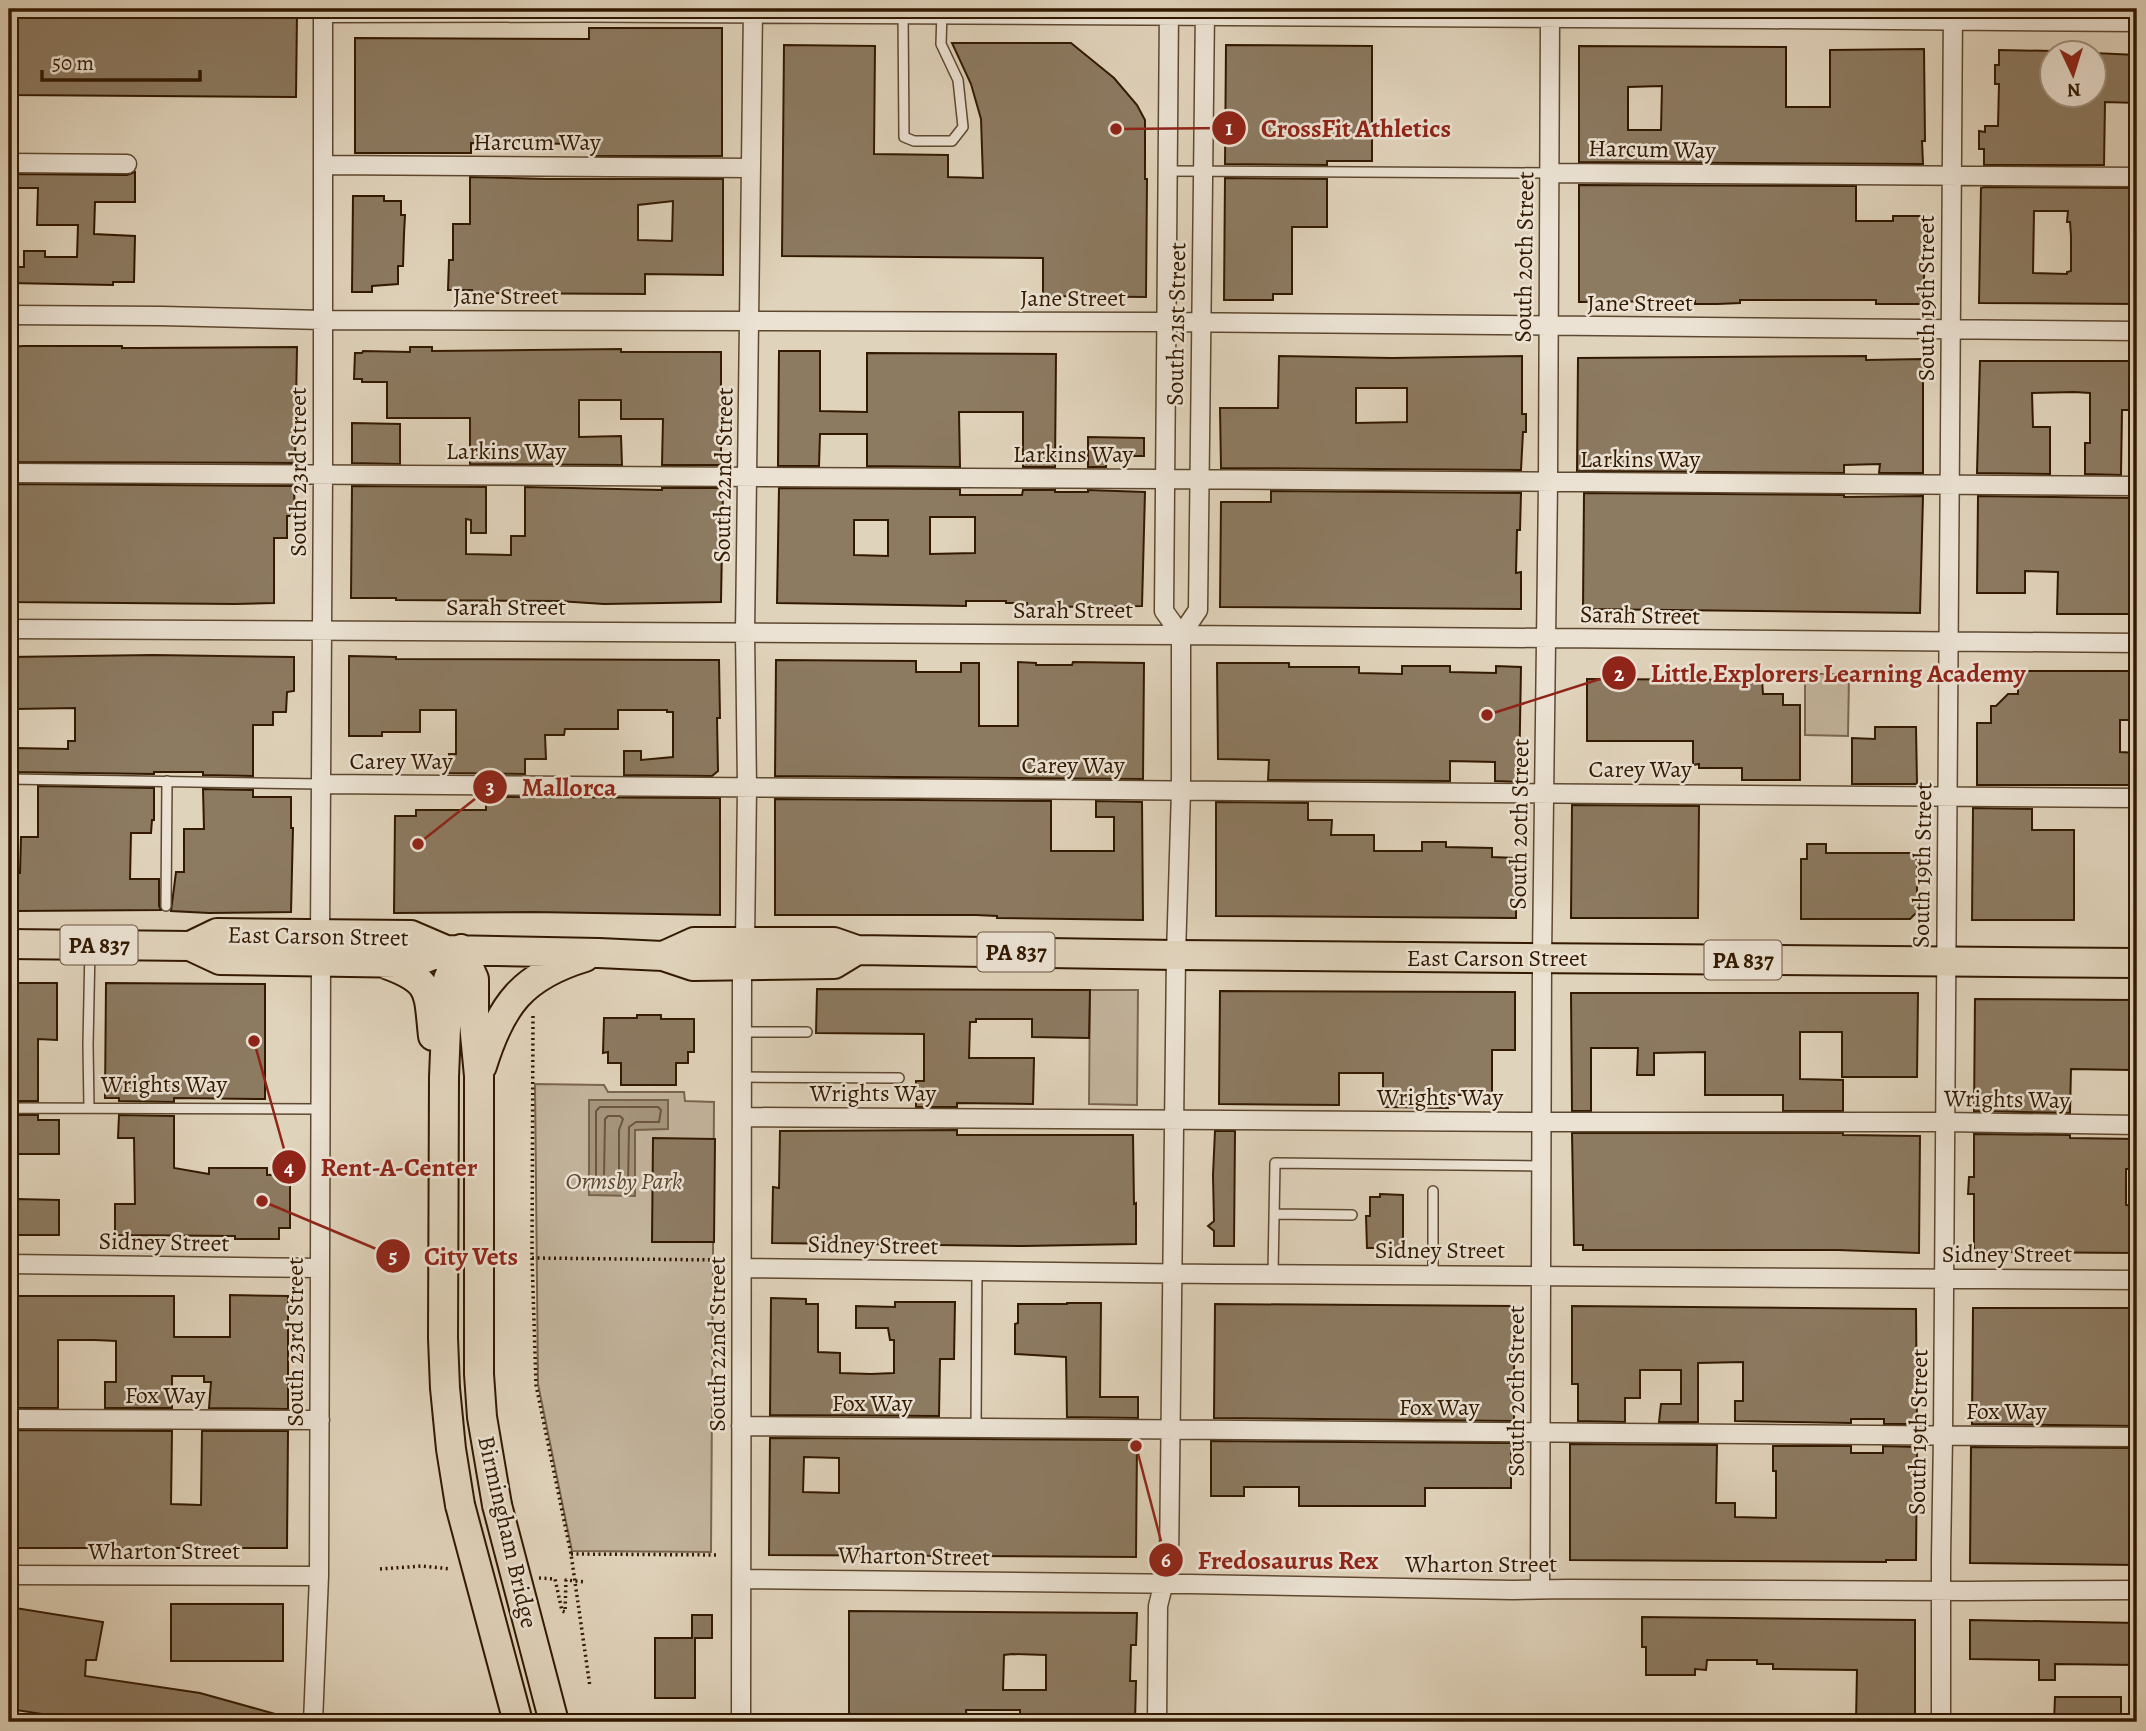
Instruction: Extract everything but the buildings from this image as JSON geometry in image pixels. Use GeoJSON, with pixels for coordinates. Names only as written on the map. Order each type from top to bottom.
{"type":"FeatureCollection","features":[{"type":"Feature","properties":{"kind":"main road","name":"East Carson Street"},"geometry":{"type":"LineString","coordinates":[[9,944],[190,946],[217,933],[321,948],[380,962],[413,963],[454,950]]}},
{"type":"Feature","properties":{"kind":"main road","name":"East Carson Street"},"geometry":{"type":"LineString","coordinates":[[321,948],[411,935],[454,950],[663,956],[693,966],[743,953],[834,964],[857,950],[2137,963]]}},
{"type":"Feature","properties":{"kind":"main road","name":"Birmingham Bridge"},"geometry":{"type":"LineString","coordinates":[[454,950],[474,979],[474,1024],[479,1076],[480,1374],[489,1464],[497,1505],[554,1722]]}},
{"type":"Feature","properties":{"kind":"main road","name":"Birmingham Bridge"},"geometry":{"type":"LineString","coordinates":[[454,950],[448,979],[444,1077],[444,1376],[460,1505],[517,1722]]}},
{"type":"Feature","properties":{"kind":"main road"},"geometry":{"type":"LineString","coordinates":[[479,1076],[491,1038],[511,1000],[525,987],[557,968],[599,953]]}},
{"type":"Feature","properties":{"kind":"main road"},"geometry":{"type":"LineString","coordinates":[[380,962],[410,972],[428,992],[434,1042],[444,1077]]}},
{"type":"Feature","properties":{"kind":"street","name":"South 22nd Street"},"geometry":{"type":"LineString","coordinates":[[741,1722],[742,1032],[747,788],[745,633],[753,10]]}},
{"type":"Feature","properties":{"kind":"street"},"geometry":{"type":"LineString","coordinates":[[323,11],[1205,12],[1550,18],[1769,14],[1953,15],[2137,22]]}},
{"type":"Feature","properties":{"kind":"street","name":"South 23rd Street"},"geometry":{"type":"LineString","coordinates":[[313,1722],[319,1576],[320,1420],[323,11]]}},
{"type":"Feature","properties":{"kind":"street","name":"South 21st Street"},"geometry":{"type":"LineString","coordinates":[[1169,12],[1164,611],[1181,635],[1198,610],[1205,12]]}},
{"type":"Feature","properties":{"kind":"street","name":"South 19th Street"},"geometry":{"type":"LineString","coordinates":[[1941,1722],[1953,15]]}},
{"type":"Feature","properties":{"kind":"street","name":"South 20th Street"},"geometry":{"type":"LineString","coordinates":[[1540,1589],[1550,18]]}},
{"type":"Feature","properties":{"kind":"street"},"geometry":{"type":"LineString","coordinates":[[9,163],[127,164]]}},
{"type":"Feature","properties":{"kind":"street","name":"Harcum Way"},"geometry":{"type":"LineString","coordinates":[[324,165],[751,168]]}},
{"type":"Feature","properties":{"kind":"street","name":"Harcum Way"},"geometry":{"type":"LineString","coordinates":[[1549,173],[2137,177]]}},
{"type":"Feature","properties":{"kind":"street","name":"Jane Street"},"geometry":{"type":"LineString","coordinates":[[9,315],[322,320],[1200,323],[2137,331]]}},
{"type":"Feature","properties":{"kind":"street","name":"Larkins Way"},"geometry":{"type":"LineString","coordinates":[[9,473],[2137,486]]}},
{"type":"Feature","properties":{"kind":"street","name":"Sarah Street"},"geometry":{"type":"LineString","coordinates":[[9,629],[2137,643]]}},
{"type":"Feature","properties":{"kind":"street"},"geometry":{"type":"LineString","coordinates":[[1157,1722],[1158,1606],[1169,1562],[1181,635]]}},
{"type":"Feature","properties":{"kind":"street","name":"Carey Way"},"geometry":{"type":"LineString","coordinates":[[321,784],[2137,798]]}},
{"type":"Feature","properties":{"kind":"street","name":"Wrights Way"},"geometry":{"type":"LineString","coordinates":[[742,1116],[2137,1125]]}},
{"type":"Feature","properties":{"kind":"street","name":"Sidney Street"},"geometry":{"type":"LineString","coordinates":[[9,1264],[319,1268]]}},
{"type":"Feature","properties":{"kind":"street","name":"Sidney Street"},"geometry":{"type":"LineString","coordinates":[[742,1268],[2137,1280]]}},
{"type":"Feature","properties":{"kind":"street","name":"Fox Way"},"geometry":{"type":"LineString","coordinates":[[9,1419],[320,1420]]}},
{"type":"Feature","properties":{"kind":"street","name":"Fox Way"},"geometry":{"type":"LineString","coordinates":[[741,1426],[2137,1437]]}},
{"type":"Feature","properties":{"kind":"street","name":"Wharton Street"},"geometry":{"type":"LineString","coordinates":[[9,1575],[319,1576]]}},
{"type":"Feature","properties":{"kind":"street","name":"Wharton Street"},"geometry":{"type":"LineString","coordinates":[[741,1579],[1540,1589],[2137,1590]]}},
{"type":"Feature","properties":{"kind":"lane"},"geometry":{"type":"LineString","coordinates":[[903,12],[904,137],[914,141],[952,141],[963,127],[958,80],[941,44],[942,13]]}},
{"type":"Feature","properties":{"kind":"lane","name":"Harcum Way"},"geometry":{"type":"LineString","coordinates":[[1167,171],[1549,173]]}},
{"type":"Feature","properties":{"kind":"lane","name":"Carey Way"},"geometry":{"type":"LineString","coordinates":[[9,779],[321,784]]}},
{"type":"Feature","properties":{"kind":"lane"},"geometry":{"type":"LineString","coordinates":[[166,906],[167,781]]}},
{"type":"Feature","properties":{"kind":"lane"},"geometry":{"type":"LineString","coordinates":[[89,1108],[90,945]]}},
{"type":"Feature","properties":{"kind":"lane"},"geometry":{"type":"LineString","coordinates":[[742,1032],[807,1032]]}},
{"type":"Feature","properties":{"kind":"lane"},"geometry":{"type":"LineString","coordinates":[[742,1077],[899,1078]]}},
{"type":"Feature","properties":{"kind":"lane"},"geometry":{"type":"LineString","coordinates":[[9,1108],[9,1264]]}},
{"type":"Feature","properties":{"kind":"lane","name":"Wrights Way"},"geometry":{"type":"LineString","coordinates":[[9,1108],[320,1109]]}},
{"type":"Feature","properties":{"kind":"lane"},"geometry":{"type":"LineString","coordinates":[[1273,1274],[1275,1163],[1541,1166]]}},
{"type":"Feature","properties":{"kind":"lane"},"geometry":{"type":"LineString","coordinates":[[1433,1191],[1433,1275]]}},
{"type":"Feature","properties":{"kind":"lane"},"geometry":{"type":"LineString","coordinates":[[1274,1214],[1352,1215]]}},
{"type":"Feature","properties":{"kind":"lane"},"geometry":{"type":"LineString","coordinates":[[976,1428],[977,1271]]}},
{"type":"Feature","properties":{"kind":"path"},"geometry":{"type":"LineString","coordinates":[[533,1004],[532,1258],[536,1385],[571,1554],[590,1687]]}},
{"type":"Feature","properties":{"kind":"path"},"geometry":{"type":"LineString","coordinates":[[532,1258],[720,1260]]}},
{"type":"Feature","properties":{"kind":"path"},"geometry":{"type":"LineString","coordinates":[[571,1554],[718,1555]]}},
{"type":"Feature","properties":{"kind":"path"},"geometry":{"type":"LineString","coordinates":[[555,1579],[566,1580]]}},
{"type":"Feature","properties":{"kind":"green space"},"geometry":{"type":"Polygon","coordinates":[[[1805,674],[1849,674],[1848,736],[1805,735],[1805,674]]]}},
{"type":"Feature","properties":{"kind":"green space"},"geometry":{"type":"Polygon","coordinates":[[[1090,990],[1138,990],[1137,1105],[1089,1104],[1090,990]]]}},
{"type":"Feature","properties":{"kind":"green space","name":"Ormsby Park"},"geometry":{"type":"Polygon","coordinates":[[[535,1084],[604,1085],[608,1092],[684,1092],[685,1101],[714,1102],[711,1552],[572,1551],[538,1384],[535,1084]]]}},
{"type":"Feature","properties":{"kind":"water"},"geometry":{"type":"Polygon","coordinates":[[[589,1100],[668,1100],[668,1129],[635,1130],[635,1196],[589,1195],[589,1100]]]}},
{"type":"Feature","properties":{"kind":"place","name":"CrossFit Athletics"},"geometry":{"type":"Point","coordinates":[1116,129]}},
{"type":"Feature","properties":{"kind":"place","name":"Little Explorers Learning Academy"},"geometry":{"type":"Point","coordinates":[1487,715]}},
{"type":"Feature","properties":{"kind":"place","name":"Mallorca"},"geometry":{"type":"Point","coordinates":[418,844]}},
{"type":"Feature","properties":{"kind":"place","name":"Rent-A-Center"},"geometry":{"type":"Point","coordinates":[254,1041]}},
{"type":"Feature","properties":{"kind":"place","name":"City Vets"},"geometry":{"type":"Point","coordinates":[262,1201]}},
{"type":"Feature","properties":{"kind":"place","name":"Fredosaurus Rex"},"geometry":{"type":"Point","coordinates":[1136,1446]}}]}
